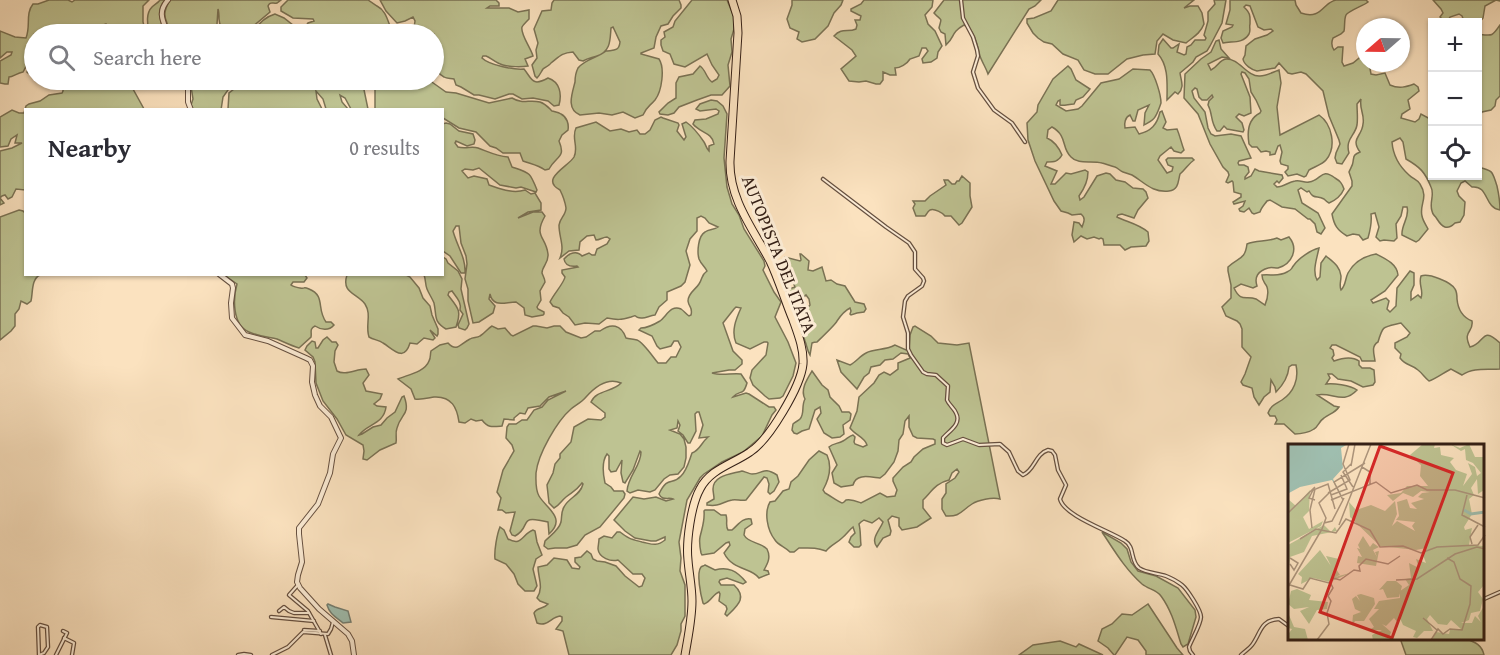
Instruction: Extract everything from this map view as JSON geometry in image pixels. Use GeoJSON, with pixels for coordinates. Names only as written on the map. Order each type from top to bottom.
{"type":"FeatureCollection","features":[{"type":"Feature","properties":{"kind":"highway","name":"AUTOPISTA DEL ITATA"},"geometry":{"type":"LineString","coordinates":[[684,655],[690,607],[686,544],[695,495],[701,483],[710,474],[748,452],[766,435],[799,375],[801,363],[797,338],[775,278],[737,205],[729,182],[728,158],[736,37],[731,0]]}},
{"type":"Feature","properties":{"kind":"street"},"geometry":{"type":"LineString","coordinates":[[164,24],[162,10],[168,0]]}},
{"type":"Feature","properties":{"kind":"street"},"geometry":{"type":"LineString","coordinates":[[961,0],[963,16],[978,50],[973,70],[978,88],[992,109],[1012,122],[1025,142]]}},
{"type":"Feature","properties":{"kind":"street"},"geometry":{"type":"LineString","coordinates":[[188,90],[190,108]]}},
{"type":"Feature","properties":{"kind":"street"},"geometry":{"type":"LineString","coordinates":[[824,179],[908,242],[914,249],[915,269],[924,282],[908,296],[903,317],[911,356],[923,372],[936,375],[948,386],[947,399],[949,405],[957,413],[956,426],[943,438],[944,444],[963,439],[980,445],[1000,444],[1009,452],[1023,476],[1028,473],[1042,452],[1048,450],[1053,452],[1057,468],[1066,485],[1060,498],[1062,505],[1075,515],[1127,542],[1134,562],[1139,568],[1173,579],[1185,589],[1201,615],[1190,646],[1193,655]]}},
{"type":"Feature","properties":{"kind":"street"},"geometry":{"type":"LineString","coordinates":[[222,276],[233,286],[232,318],[245,335],[268,341],[310,360],[313,366],[312,382],[315,395],[320,406],[331,417],[341,435],[341,440],[332,456],[327,484],[316,506],[299,528],[302,562],[297,577],[298,585],[314,605],[348,634],[354,655]]}},
{"type":"Feature","properties":{"kind":"street"},"geometry":{"type":"LineString","coordinates":[[298,585],[289,595],[309,613],[331,655]]}},
{"type":"Feature","properties":{"kind":"street"},"geometry":{"type":"LineString","coordinates":[[1485,599],[1500,592]]}},
{"type":"Feature","properties":{"kind":"street"},"geometry":{"type":"LineString","coordinates":[[279,611],[284,607],[289,611],[309,613]]}},
{"type":"Feature","properties":{"kind":"street"},"geometry":{"type":"LineString","coordinates":[[289,611],[289,618]]}},
{"type":"Feature","properties":{"kind":"street"},"geometry":{"type":"LineString","coordinates":[[271,617],[314,621]]}},
{"type":"Feature","properties":{"kind":"street"},"geometry":{"type":"LineString","coordinates":[[1241,655],[1252,646],[1261,628],[1268,622],[1279,619],[1288,626]]}},
{"type":"Feature","properties":{"kind":"street"},"geometry":{"type":"LineString","coordinates":[[272,655],[289,646],[303,632],[322,634],[330,632],[333,622]]}},
{"type":"Feature","properties":{"kind":"street"},"geometry":{"type":"LineString","coordinates":[[39,626],[47,627],[48,647],[41,654],[39,626]]}},
{"type":"Feature","properties":{"kind":"street"},"geometry":{"type":"LineString","coordinates":[[304,630],[322,634]]}},
{"type":"Feature","properties":{"kind":"street"},"geometry":{"type":"LineString","coordinates":[[56,655],[67,633],[63,631]]}},
{"type":"Feature","properties":{"kind":"street"},"geometry":{"type":"LineString","coordinates":[[64,638],[74,643],[72,655]]}},
{"type":"Feature","properties":{"kind":"street"},"geometry":{"type":"LineString","coordinates":[[41,654],[48,655]]}},
{"type":"Feature","properties":{"kind":"street"},"geometry":{"type":"LineString","coordinates":[[238,655],[251,655]]}},
{"type":"Feature","properties":{"kind":"green space"},"geometry":{"type":"Polygon","coordinates":[[[49,0],[72,2],[75,0],[149,0],[143,6],[144,24],[28,24],[31,8],[33,4],[49,0]]]}},
{"type":"Feature","properties":{"kind":"green space"},"geometry":{"type":"Polygon","coordinates":[[[160,0],[165,0],[160,8],[162,24],[148,24],[148,13],[160,0]]]}},
{"type":"Feature","properties":{"kind":"green space"},"geometry":{"type":"Polygon","coordinates":[[[170,0],[281,0],[270,4],[268,6],[270,12],[256,24],[220,24],[218,9],[217,24],[167,24],[165,17],[170,0]]]}},
{"type":"Feature","properties":{"kind":"green space"},"geometry":{"type":"Polygon","coordinates":[[[288,0],[368,0],[382,10],[389,24],[307,24],[314,21],[313,19],[293,18],[281,11],[281,7],[288,0]]]}},
{"type":"Feature","properties":{"kind":"green space"},"geometry":{"type":"Polygon","coordinates":[[[380,0],[496,0],[499,6],[487,8],[509,8],[518,12],[529,10],[529,19],[522,30],[533,56],[525,59],[528,66],[506,66],[486,56],[482,58],[490,63],[514,69],[524,69],[535,82],[548,78],[552,80],[559,89],[559,105],[554,106],[548,101],[533,98],[522,99],[513,94],[495,99],[474,95],[456,85],[454,79],[444,77],[444,24],[415,24],[413,17],[397,23],[380,0]]]}},
{"type":"Feature","properties":{"kind":"green space"},"geometry":{"type":"Polygon","coordinates":[[[554,0],[679,0],[681,8],[668,24],[661,26],[654,48],[641,53],[659,59],[662,74],[657,96],[643,115],[635,118],[623,112],[612,115],[599,113],[580,115],[573,109],[572,96],[578,68],[598,55],[583,61],[579,60],[573,52],[566,53],[543,69],[537,78],[535,76],[532,65],[537,58],[538,43],[534,29],[542,11],[551,10],[554,0]],[[613,27],[609,45],[603,53],[615,50],[620,42],[613,27]]]}},
{"type":"Feature","properties":{"kind":"green space"},"geometry":{"type":"Polygon","coordinates":[[[692,0],[727,0],[734,17],[732,52],[728,65],[730,86],[722,95],[711,95],[697,100],[679,107],[674,113],[668,115],[660,114],[659,112],[668,103],[676,98],[676,83],[679,77],[693,74],[700,66],[712,82],[719,75],[707,54],[685,67],[674,64],[670,54],[663,51],[661,40],[665,37],[664,32],[673,27],[675,21],[692,0]]]}},
{"type":"Feature","properties":{"kind":"green space"},"geometry":{"type":"Polygon","coordinates":[[[792,0],[843,0],[828,26],[815,39],[802,42],[797,39],[799,32],[790,28],[787,19],[792,0]]]}},
{"type":"Feature","properties":{"kind":"green space"},"geometry":{"type":"Polygon","coordinates":[[[864,0],[933,0],[932,7],[925,15],[942,46],[937,58],[923,63],[922,59],[928,51],[922,48],[919,56],[895,68],[896,75],[883,72],[883,80],[880,84],[849,81],[841,69],[856,56],[834,36],[842,31],[856,29],[855,20],[860,20],[861,16],[851,9],[864,0]]]}},
{"type":"Feature","properties":{"kind":"green space"},"geometry":{"type":"Polygon","coordinates":[[[944,0],[1041,0],[1029,9],[988,74],[975,38],[968,27],[964,25],[955,32],[946,45],[945,34],[939,28],[941,19],[934,13],[944,0]]]}},
{"type":"Feature","properties":{"kind":"green space"},"geometry":{"type":"Polygon","coordinates":[[[1058,0],[1194,0],[1184,8],[1198,6],[1204,24],[1198,33],[1186,43],[1173,40],[1163,34],[1157,41],[1155,54],[1127,59],[1108,74],[1095,74],[1084,70],[1078,60],[1063,54],[1052,44],[1038,38],[1027,23],[1027,19],[1051,11],[1058,0]]]}},
{"type":"Feature","properties":{"kind":"green space"},"geometry":{"type":"Polygon","coordinates":[[[1214,0],[1226,0],[1222,23],[1207,51],[1196,57],[1180,73],[1182,84],[1178,94],[1175,92],[1167,100],[1167,76],[1162,59],[1158,54],[1159,45],[1163,39],[1171,48],[1179,44],[1177,52],[1184,55],[1187,47],[1195,40],[1205,40],[1208,12],[1215,4],[1214,0]]]}},
{"type":"Feature","properties":{"kind":"green space"},"geometry":{"type":"Polygon","coordinates":[[[1230,0],[1295,0],[1301,13],[1308,15],[1318,13],[1336,0],[1366,0],[1368,2],[1346,15],[1344,31],[1332,40],[1334,50],[1343,47],[1344,66],[1356,61],[1356,72],[1371,72],[1376,75],[1385,73],[1390,85],[1402,87],[1414,84],[1418,87],[1419,91],[1408,100],[1410,109],[1402,114],[1401,118],[1415,122],[1421,114],[1428,118],[1428,180],[1482,180],[1482,168],[1490,171],[1497,186],[1500,210],[1491,205],[1481,189],[1472,187],[1465,181],[1461,183],[1457,191],[1465,202],[1464,215],[1460,222],[1450,227],[1443,226],[1432,213],[1432,190],[1429,182],[1422,170],[1406,159],[1400,138],[1392,142],[1394,152],[1403,168],[1418,181],[1423,189],[1421,212],[1428,229],[1416,242],[1402,235],[1408,211],[1407,207],[1403,207],[1396,224],[1397,238],[1394,241],[1380,241],[1376,237],[1379,227],[1375,213],[1371,214],[1368,238],[1363,240],[1359,235],[1347,236],[1341,232],[1332,214],[1352,186],[1349,172],[1354,156],[1360,152],[1356,140],[1363,121],[1361,99],[1357,104],[1356,129],[1348,144],[1349,153],[1342,164],[1337,163],[1335,158],[1340,144],[1329,116],[1323,91],[1306,74],[1288,73],[1279,63],[1275,68],[1257,71],[1248,67],[1243,59],[1246,46],[1273,31],[1258,27],[1250,6],[1246,5],[1244,7],[1250,15],[1249,34],[1241,41],[1223,43],[1221,38],[1223,31],[1233,25],[1226,24],[1230,0]]]}},
{"type":"Feature","properties":{"kind":"green space"},"geometry":{"type":"Polygon","coordinates":[[[1433,0],[1496,0],[1485,6],[1482,19],[1463,18],[1459,14],[1449,18],[1441,18],[1443,13],[1433,0]]]}},
{"type":"Feature","properties":{"kind":"green space"},"geometry":{"type":"Polygon","coordinates":[[[275,14],[292,24],[260,24],[275,14]]]}},
{"type":"Feature","properties":{"kind":"green space"},"geometry":{"type":"Polygon","coordinates":[[[1500,25],[1500,96],[1491,110],[1482,112],[1482,34],[1491,35],[1500,25]]]}},
{"type":"Feature","properties":{"kind":"green space"},"geometry":{"type":"Polygon","coordinates":[[[0,31],[24,38],[24,70],[9,77],[8,84],[0,83],[0,61],[12,52],[7,52],[0,58],[0,31]]]}},
{"type":"Feature","properties":{"kind":"green space"},"geometry":{"type":"Polygon","coordinates":[[[1219,40],[1221,49],[1229,58],[1222,57],[1208,64],[1211,70],[1222,61],[1231,59],[1255,76],[1279,70],[1281,83],[1277,107],[1280,135],[1319,115],[1327,124],[1332,142],[1326,160],[1309,170],[1304,177],[1297,174],[1288,176],[1285,172],[1288,166],[1281,164],[1280,161],[1282,152],[1280,145],[1275,154],[1270,155],[1270,152],[1261,152],[1257,147],[1249,144],[1249,126],[1261,111],[1251,92],[1249,79],[1245,73],[1241,74],[1250,97],[1251,113],[1244,116],[1239,114],[1236,117],[1242,123],[1243,132],[1227,129],[1224,126],[1217,131],[1208,105],[1212,95],[1207,100],[1202,100],[1197,89],[1192,91],[1194,98],[1205,112],[1211,134],[1241,136],[1251,158],[1238,163],[1248,167],[1249,172],[1245,179],[1251,176],[1255,169],[1282,175],[1283,178],[1279,183],[1277,181],[1274,184],[1277,187],[1295,181],[1313,181],[1324,174],[1341,182],[1343,191],[1338,198],[1329,203],[1312,195],[1309,191],[1301,188],[1298,190],[1302,203],[1318,213],[1325,228],[1321,234],[1317,232],[1315,224],[1310,219],[1295,209],[1282,207],[1270,200],[1260,212],[1254,214],[1249,208],[1244,212],[1240,211],[1245,201],[1234,204],[1233,202],[1241,197],[1241,194],[1234,192],[1232,181],[1226,182],[1228,172],[1210,144],[1198,114],[1184,98],[1185,74],[1211,52],[1216,41],[1219,40]]]}},
{"type":"Feature","properties":{"kind":"green space"},"geometry":{"type":"Polygon","coordinates":[[[1068,66],[1076,80],[1090,89],[1074,104],[1060,105],[1060,100],[1058,101],[1056,105],[1066,111],[1082,106],[1101,83],[1119,79],[1133,69],[1150,70],[1160,95],[1161,103],[1158,112],[1153,120],[1144,125],[1145,113],[1149,105],[1138,110],[1135,121],[1130,115],[1127,117],[1125,128],[1135,127],[1139,134],[1147,131],[1153,127],[1162,111],[1166,122],[1163,128],[1177,129],[1184,150],[1181,153],[1174,151],[1171,147],[1158,160],[1167,173],[1172,171],[1173,167],[1168,165],[1166,160],[1168,158],[1192,158],[1194,160],[1180,174],[1175,189],[1158,190],[1115,167],[1074,159],[1066,150],[1060,134],[1052,127],[1048,130],[1047,138],[1056,145],[1062,155],[1056,161],[1047,162],[1045,166],[1057,171],[1051,184],[1055,184],[1066,173],[1085,170],[1088,172],[1087,179],[1079,196],[1080,200],[1097,176],[1106,173],[1116,180],[1146,192],[1148,198],[1134,218],[1122,214],[1117,217],[1148,232],[1149,241],[1146,246],[1131,247],[1125,250],[1120,245],[1104,245],[1101,238],[1087,239],[1081,236],[1074,242],[1072,235],[1074,222],[1079,223],[1082,227],[1084,217],[1081,214],[1072,215],[1061,211],[1035,161],[1028,140],[1027,123],[1037,112],[1038,105],[1053,79],[1068,66]]]}},
{"type":"Feature","properties":{"kind":"green space"},"geometry":{"type":"Polygon","coordinates":[[[63,90],[134,90],[143,108],[25,108],[49,95],[62,93],[63,90]]]}},
{"type":"Feature","properties":{"kind":"green space"},"geometry":{"type":"Polygon","coordinates":[[[192,90],[228,90],[223,97],[221,108],[192,108],[192,90]]]}},
{"type":"Feature","properties":{"kind":"green space"},"geometry":{"type":"Polygon","coordinates":[[[233,90],[364,90],[368,108],[350,108],[345,98],[340,95],[347,108],[326,108],[323,99],[316,91],[322,108],[228,108],[229,93],[233,90]]]}},
{"type":"Feature","properties":{"kind":"green space"},"geometry":{"type":"Polygon","coordinates":[[[375,90],[443,90],[489,103],[512,98],[520,101],[540,102],[552,111],[563,115],[567,121],[568,130],[559,141],[561,154],[549,169],[545,170],[523,161],[520,153],[503,153],[490,146],[476,132],[459,128],[444,119],[444,108],[375,108],[375,90]]]}},
{"type":"Feature","properties":{"kind":"green space"},"geometry":{"type":"Polygon","coordinates":[[[711,100],[723,106],[727,114],[724,158],[727,187],[732,204],[764,261],[763,270],[781,302],[775,317],[796,363],[793,376],[780,398],[769,399],[753,385],[750,378],[752,370],[766,355],[768,343],[764,342],[750,349],[736,343],[734,330],[741,308],[736,307],[723,323],[733,351],[742,360],[742,364],[735,370],[712,373],[741,374],[747,383],[746,387],[733,397],[746,393],[776,410],[762,436],[743,452],[704,474],[687,500],[679,542],[680,571],[685,585],[685,616],[677,645],[671,655],[569,655],[563,631],[556,629],[562,617],[557,617],[544,624],[537,623],[534,613],[548,604],[537,598],[540,586],[538,567],[547,565],[554,558],[567,560],[572,568],[579,569],[575,558],[581,557],[587,551],[593,559],[616,566],[639,587],[642,586],[645,578],[642,574],[633,574],[618,560],[609,560],[601,555],[598,549],[599,539],[604,536],[612,538],[620,532],[630,539],[651,544],[659,544],[665,540],[665,537],[656,541],[635,538],[614,520],[633,497],[644,499],[656,497],[666,501],[673,499],[664,498],[659,494],[665,485],[683,474],[692,453],[708,437],[699,438],[703,425],[699,412],[695,414],[696,431],[690,443],[678,431],[680,425],[678,421],[677,428],[670,430],[680,434],[686,447],[684,467],[678,474],[670,475],[650,492],[638,490],[630,493],[627,491],[628,486],[641,452],[625,483],[621,473],[622,460],[616,471],[611,472],[607,454],[603,468],[605,483],[614,491],[623,491],[624,498],[600,527],[585,535],[577,545],[548,549],[544,546],[545,541],[558,528],[564,507],[583,484],[554,508],[549,503],[547,485],[555,464],[560,454],[571,442],[574,427],[588,419],[601,420],[605,417],[605,413],[591,402],[593,398],[621,383],[611,381],[597,387],[560,421],[544,448],[536,473],[538,493],[556,518],[556,523],[549,534],[548,522],[528,520],[515,536],[510,531],[515,512],[506,513],[498,510],[501,498],[497,492],[503,470],[514,451],[506,438],[507,427],[509,424],[527,420],[534,410],[566,391],[549,397],[540,406],[528,408],[525,414],[520,413],[514,420],[504,419],[502,426],[493,427],[488,426],[482,420],[471,419],[465,423],[459,422],[457,412],[449,401],[440,397],[415,399],[411,389],[398,379],[424,368],[430,360],[431,351],[440,345],[448,343],[457,347],[471,338],[480,336],[492,326],[498,329],[505,328],[513,336],[533,326],[547,328],[560,326],[566,332],[581,338],[595,331],[615,326],[624,333],[626,338],[637,340],[642,344],[658,363],[666,363],[671,357],[676,357],[681,347],[678,341],[660,349],[652,336],[639,330],[660,321],[674,308],[691,315],[692,310],[688,298],[707,271],[699,259],[699,240],[705,232],[718,227],[701,216],[697,218],[697,231],[690,239],[686,251],[690,265],[685,282],[667,292],[667,300],[659,307],[655,315],[643,318],[635,316],[624,319],[607,318],[599,324],[575,325],[569,317],[550,302],[564,280],[562,270],[578,267],[568,265],[564,259],[573,253],[582,256],[589,253],[595,255],[597,249],[607,244],[610,239],[607,237],[596,240],[594,235],[587,236],[580,242],[579,250],[569,251],[560,258],[562,246],[559,225],[566,208],[560,190],[554,186],[553,181],[557,173],[574,157],[576,128],[596,122],[610,131],[637,130],[640,134],[645,134],[655,120],[661,117],[678,123],[677,131],[684,140],[686,137],[682,124],[686,122],[698,134],[709,151],[709,146],[714,144],[713,140],[693,124],[695,120],[706,119],[718,114],[719,111],[716,109],[700,111],[696,109],[700,104],[711,100]]]}},
{"type":"Feature","properties":{"kind":"green space"},"geometry":{"type":"Polygon","coordinates":[[[12,110],[24,113],[24,190],[16,189],[12,197],[8,199],[5,195],[0,198],[0,151],[22,143],[15,143],[17,135],[11,139],[8,146],[0,147],[0,117],[12,110]]]}},
{"type":"Feature","properties":{"kind":"green space"},"geometry":{"type":"Polygon","coordinates":[[[444,124],[450,124],[459,131],[473,134],[474,144],[467,146],[456,141],[458,147],[476,147],[508,157],[512,167],[526,172],[533,180],[536,192],[521,187],[500,185],[479,168],[462,171],[468,178],[474,176],[487,179],[489,185],[502,189],[535,193],[541,203],[541,210],[528,212],[518,218],[533,212],[542,212],[545,216],[540,233],[547,248],[548,257],[542,271],[545,282],[540,291],[541,300],[537,307],[544,312],[543,315],[532,317],[525,315],[524,308],[516,302],[497,303],[490,294],[489,299],[495,306],[493,313],[473,323],[465,279],[466,256],[461,243],[459,226],[456,226],[453,231],[463,257],[465,273],[461,273],[450,256],[444,252],[444,124]]]}},
{"type":"Feature","properties":{"kind":"green space"},"geometry":{"type":"Polygon","coordinates":[[[962,176],[970,183],[972,207],[962,223],[959,225],[951,216],[945,216],[934,210],[930,210],[925,216],[916,216],[913,201],[925,201],[946,185],[944,180],[955,184],[962,176]]]}},
{"type":"Feature","properties":{"kind":"green space"},"geometry":{"type":"Polygon","coordinates":[[[19,210],[24,212],[24,276],[38,276],[34,283],[31,301],[27,304],[21,301],[15,314],[15,326],[0,340],[0,217],[19,210]]]}},
{"type":"Feature","properties":{"kind":"green space"},"geometry":{"type":"Polygon","coordinates":[[[1289,237],[1294,251],[1290,260],[1283,266],[1268,268],[1259,273],[1256,280],[1257,286],[1253,288],[1241,284],[1234,288],[1239,295],[1256,299],[1265,305],[1268,292],[1262,275],[1284,274],[1291,270],[1302,257],[1319,248],[1315,269],[1317,280],[1320,277],[1321,263],[1326,256],[1336,264],[1339,270],[1341,290],[1353,266],[1364,258],[1376,254],[1393,265],[1398,275],[1385,291],[1371,300],[1373,303],[1386,298],[1389,301],[1387,309],[1390,312],[1396,306],[1397,288],[1410,271],[1414,273],[1411,300],[1418,295],[1421,298],[1421,276],[1445,281],[1456,290],[1461,313],[1472,321],[1467,337],[1470,347],[1486,335],[1490,335],[1500,343],[1500,369],[1475,370],[1462,375],[1451,369],[1429,381],[1418,370],[1402,361],[1401,354],[1395,348],[1395,343],[1410,333],[1401,323],[1391,325],[1383,330],[1374,346],[1375,361],[1362,361],[1360,357],[1336,345],[1330,348],[1333,350],[1334,361],[1353,358],[1359,361],[1362,368],[1374,370],[1373,385],[1363,387],[1328,374],[1330,378],[1326,384],[1342,385],[1357,390],[1347,397],[1317,395],[1339,407],[1310,431],[1295,434],[1284,424],[1275,424],[1277,420],[1275,416],[1270,416],[1268,413],[1272,406],[1286,397],[1295,385],[1296,365],[1289,367],[1285,381],[1276,392],[1271,380],[1270,392],[1259,405],[1252,388],[1241,382],[1251,357],[1242,347],[1242,329],[1237,321],[1226,316],[1222,307],[1231,298],[1228,267],[1243,256],[1247,244],[1289,237]]]}},
{"type":"Feature","properties":{"kind":"green space"},"geometry":{"type":"Polygon","coordinates":[[[800,254],[809,261],[808,270],[813,271],[822,267],[826,281],[831,280],[845,286],[855,302],[864,304],[866,309],[864,312],[851,315],[850,308],[846,310],[817,342],[812,343],[810,355],[801,322],[803,314],[810,305],[809,299],[806,295],[800,301],[791,298],[789,289],[795,287],[793,282],[786,282],[781,269],[785,257],[800,261],[800,254]]]}},
{"type":"Feature","properties":{"kind":"green space"},"geometry":{"type":"Polygon","coordinates":[[[444,258],[458,271],[462,279],[461,289],[469,324],[465,330],[459,328],[458,325],[463,314],[452,291],[448,295],[457,306],[459,317],[456,327],[446,329],[437,321],[434,303],[426,287],[424,276],[444,276],[444,258]]]}},
{"type":"Feature","properties":{"kind":"green space"},"geometry":{"type":"Polygon","coordinates":[[[225,276],[306,276],[307,278],[304,282],[293,282],[291,285],[314,292],[319,299],[326,322],[334,325],[327,329],[313,327],[311,337],[299,348],[277,339],[249,332],[239,324],[235,311],[237,284],[225,276]]]}},
{"type":"Feature","properties":{"kind":"green space"},"geometry":{"type":"Polygon","coordinates":[[[347,276],[410,277],[430,306],[438,329],[437,336],[430,330],[435,338],[433,340],[424,338],[417,344],[410,343],[408,349],[401,353],[369,337],[367,308],[362,300],[348,289],[347,276]]]}},
{"type":"Feature","properties":{"kind":"green space"},"geometry":{"type":"Polygon","coordinates":[[[913,327],[931,336],[938,343],[957,345],[969,343],[1000,499],[978,501],[957,514],[946,516],[942,509],[942,499],[946,493],[946,484],[959,472],[957,469],[949,480],[937,485],[923,500],[923,508],[931,518],[917,527],[902,530],[899,526],[899,518],[892,516],[888,520],[890,535],[883,538],[877,547],[875,538],[883,522],[879,518],[872,523],[864,520],[859,524],[861,545],[859,547],[854,547],[849,542],[855,533],[853,527],[826,551],[816,548],[799,548],[790,552],[776,542],[772,536],[767,521],[768,506],[783,491],[789,489],[791,482],[819,451],[827,455],[830,468],[823,490],[825,493],[842,503],[846,500],[854,500],[861,503],[880,493],[887,497],[895,496],[897,490],[893,478],[923,449],[935,444],[933,439],[913,436],[909,427],[909,416],[905,421],[894,462],[885,474],[880,478],[860,477],[853,485],[841,487],[834,483],[832,473],[837,465],[829,447],[853,435],[855,444],[863,447],[867,445],[850,428],[857,411],[859,397],[879,375],[884,372],[890,375],[898,369],[898,363],[910,358],[908,354],[901,353],[893,359],[871,367],[857,389],[841,372],[837,360],[850,365],[873,350],[895,345],[909,349],[913,327]]]}},
{"type":"Feature","properties":{"kind":"green space"},"geometry":{"type":"Polygon","coordinates":[[[327,337],[338,345],[334,362],[337,371],[347,373],[366,369],[369,375],[363,383],[366,391],[382,394],[374,404],[386,407],[385,413],[359,435],[381,425],[395,412],[402,397],[404,396],[406,402],[406,411],[396,430],[396,443],[380,450],[367,460],[363,459],[363,445],[346,435],[323,401],[316,383],[315,362],[305,350],[312,341],[318,348],[327,337]]]}},
{"type":"Feature","properties":{"kind":"green space"},"geometry":{"type":"Polygon","coordinates":[[[812,371],[842,412],[851,414],[850,420],[843,425],[844,434],[840,437],[832,438],[824,433],[817,419],[821,413],[820,407],[815,410],[809,429],[797,434],[792,430],[793,424],[802,415],[805,399],[804,388],[812,371]]]}},
{"type":"Feature","properties":{"kind":"green space"},"geometry":{"type":"Polygon","coordinates":[[[742,471],[756,474],[769,471],[777,475],[779,482],[770,494],[767,478],[764,477],[746,500],[707,505],[714,499],[713,489],[716,481],[742,471]]]}},
{"type":"Feature","properties":{"kind":"green space"},"geometry":{"type":"Polygon","coordinates":[[[705,510],[714,510],[721,515],[726,515],[728,530],[732,530],[743,520],[751,519],[752,524],[745,529],[744,535],[748,540],[767,549],[769,555],[764,570],[769,574],[759,578],[732,563],[724,553],[730,545],[729,542],[714,553],[702,555],[700,539],[705,510]]]}},
{"type":"Feature","properties":{"kind":"green space"},"geometry":{"type":"Polygon","coordinates":[[[500,527],[508,539],[516,542],[529,532],[535,531],[542,555],[536,559],[533,569],[537,586],[534,591],[525,591],[506,564],[495,559],[500,527]]]}},
{"type":"Feature","properties":{"kind":"green space"},"geometry":{"type":"Polygon","coordinates":[[[1102,532],[1127,549],[1131,562],[1138,571],[1156,576],[1178,588],[1195,610],[1196,617],[1188,644],[1183,647],[1181,644],[1171,614],[1161,596],[1144,586],[1136,578],[1102,532]]]}},
{"type":"Feature","properties":{"kind":"green space"},"geometry":{"type":"Polygon","coordinates":[[[705,565],[715,570],[732,570],[746,582],[743,584],[727,578],[720,580],[721,585],[734,585],[741,598],[727,616],[726,606],[719,601],[719,592],[703,603],[699,574],[701,567],[705,565]]]}},
{"type":"Feature","properties":{"kind":"green space"},"geometry":{"type":"Polygon","coordinates":[[[1148,604],[1183,655],[1146,655],[1146,651],[1138,640],[1127,637],[1114,655],[1098,641],[1102,629],[1112,624],[1122,614],[1132,615],[1148,604]]]}},
{"type":"Feature","properties":{"kind":"green space"},"geometry":{"type":"Polygon","coordinates":[[[1469,640],[1478,644],[1484,655],[1406,655],[1401,641],[1469,640]]]}},
{"type":"Feature","properties":{"kind":"green space"},"geometry":{"type":"Polygon","coordinates":[[[1060,641],[1076,647],[1079,644],[1103,655],[1019,655],[1033,645],[1060,641]]]}},
{"type":"Feature","properties":{"kind":"shaded area"},"geometry":{"type":"Polygon","coordinates":[[[328,604],[348,611],[351,622],[343,623],[330,611],[328,604]]]}}]}
